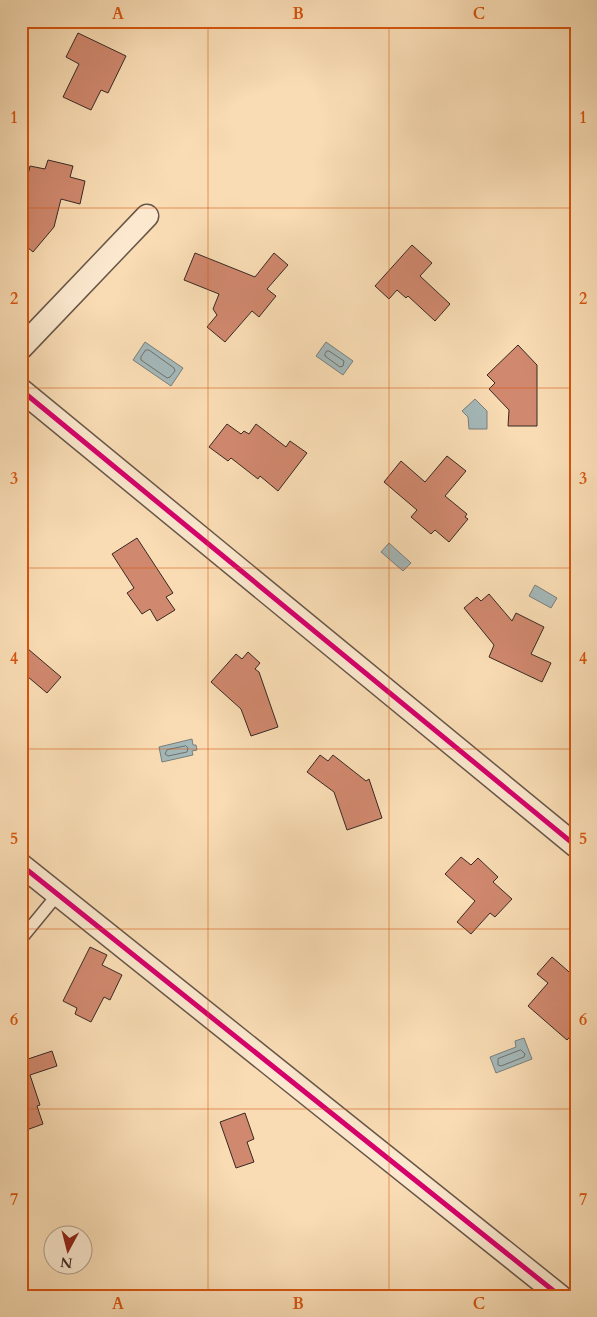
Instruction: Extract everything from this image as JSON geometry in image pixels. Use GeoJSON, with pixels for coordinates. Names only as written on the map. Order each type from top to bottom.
{"type":"FeatureCollection","features":[{"type":"Feature","properties":{"kind":"street"},"geometry":{"type":"LineString","coordinates":[[21,348],[147,216]]}},
{"type":"Feature","properties":{"kind":"street"},"geometry":{"type":"LineString","coordinates":[[21,390],[576,846]]}},
{"type":"Feature","properties":{"kind":"street"},"geometry":{"type":"LineString","coordinates":[[21,865],[560,1296]]}},
{"type":"Feature","properties":{"kind":"lane"},"geometry":{"type":"LineString","coordinates":[[21,939],[58,894]]}},
{"type":"Feature","properties":{"kind":"water"},"geometry":{"type":"Polygon","coordinates":[[[145,342],[183,368],[171,386],[133,360],[145,342]]]}},
{"type":"Feature","properties":{"kind":"water"},"geometry":{"type":"Polygon","coordinates":[[[326,342],[353,361],[343,375],[316,356],[326,342]]]}},
{"type":"Feature","properties":{"kind":"water"},"geometry":{"type":"Polygon","coordinates":[[[475,399],[487,411],[487,429],[469,429],[468,417],[462,411],[475,399]]]}},
{"type":"Feature","properties":{"kind":"water"},"geometry":{"type":"Polygon","coordinates":[[[389,543],[411,563],[403,571],[381,552],[389,543]]]}},
{"type":"Feature","properties":{"kind":"water"},"geometry":{"type":"Polygon","coordinates":[[[535,585],[557,598],[551,608],[529,596],[535,585]]]}},
{"type":"Feature","properties":{"kind":"water"},"geometry":{"type":"Polygon","coordinates":[[[192,739],[193,745],[196,745],[197,750],[192,751],[193,755],[162,762],[159,747],[192,739]]]}},
{"type":"Feature","properties":{"kind":"water"},"geometry":{"type":"Polygon","coordinates":[[[524,1038],[532,1059],[496,1073],[490,1057],[516,1047],[515,1041],[524,1038]]]}},
{"type":"Feature","properties":{"kind":"building"},"geometry":{"type":"Polygon","coordinates":[[[78,33],[126,56],[108,93],[101,90],[91,110],[63,97],[79,64],[66,57],[78,33]]]}},
{"type":"Feature","properties":{"kind":"building"},"geometry":{"type":"Polygon","coordinates":[[[48,160],[73,166],[70,177],[85,181],[80,204],[61,199],[54,227],[33,252],[21,242],[21,204],[30,166],[45,169],[48,160]]]}},
{"type":"Feature","properties":{"kind":"building"},"geometry":{"type":"Polygon","coordinates":[[[412,245],[432,263],[420,276],[450,304],[435,321],[408,296],[406,298],[397,290],[389,299],[375,286],[412,245]]]}},
{"type":"Feature","properties":{"kind":"building"},"geometry":{"type":"Polygon","coordinates":[[[195,253],[255,277],[274,253],[288,265],[267,289],[276,296],[259,317],[252,311],[225,342],[207,327],[217,315],[213,309],[219,294],[184,280],[195,253]]]}},
{"type":"Feature","properties":{"kind":"building"},"geometry":{"type":"Polygon","coordinates":[[[518,345],[537,365],[537,426],[508,426],[509,410],[489,389],[495,383],[487,375],[518,345]]]}},
{"type":"Feature","properties":{"kind":"building"},"geometry":{"type":"Polygon","coordinates":[[[227,424],[241,434],[244,431],[249,434],[256,424],[286,447],[290,441],[307,453],[278,491],[260,476],[258,479],[231,458],[228,461],[209,447],[227,424]]]}},
{"type":"Feature","properties":{"kind":"building"},"geometry":{"type":"Polygon","coordinates":[[[447,456],[466,471],[445,496],[467,514],[465,517],[468,519],[449,542],[435,530],[431,534],[411,517],[417,510],[384,482],[401,461],[425,482],[447,456]]]}},
{"type":"Feature","properties":{"kind":"building"},"geometry":{"type":"Polygon","coordinates":[[[137,538],[173,593],[166,597],[175,610],[157,621],[150,609],[142,614],[127,593],[134,588],[112,554],[137,538]]]}},
{"type":"Feature","properties":{"kind":"building"},"geometry":{"type":"Polygon","coordinates":[[[489,594],[512,621],[516,613],[544,627],[531,654],[551,663],[542,682],[489,657],[494,645],[464,608],[477,597],[481,601],[489,594]]]}},
{"type":"Feature","properties":{"kind":"building"},"geometry":{"type":"Polygon","coordinates":[[[21,643],[61,677],[47,693],[21,671],[21,643]]]}},
{"type":"Feature","properties":{"kind":"building"},"geometry":{"type":"Polygon","coordinates":[[[248,652],[260,663],[255,669],[259,672],[278,727],[251,736],[241,709],[211,682],[236,654],[242,659],[248,652]]]}},
{"type":"Feature","properties":{"kind":"building"},"geometry":{"type":"Polygon","coordinates":[[[320,755],[328,761],[333,755],[366,781],[369,779],[382,818],[347,830],[334,792],[307,772],[320,755]]]}},
{"type":"Feature","properties":{"kind":"building"},"geometry":{"type":"Polygon","coordinates":[[[461,857],[471,865],[478,858],[498,877],[493,882],[512,899],[495,917],[490,913],[471,934],[457,922],[475,901],[445,874],[461,857]]]}},
{"type":"Feature","properties":{"kind":"building"},"geometry":{"type":"Polygon","coordinates":[[[90,947],[107,955],[102,965],[122,975],[110,1000],[104,997],[91,1022],[75,1014],[77,1008],[63,1001],[90,947]]]}},
{"type":"Feature","properties":{"kind":"building"},"geometry":{"type":"Polygon","coordinates":[[[552,957],[576,978],[576,1030],[567,1040],[528,1006],[548,983],[537,974],[552,957]]]}},
{"type":"Feature","properties":{"kind":"building"},"geometry":{"type":"Polygon","coordinates":[[[52,1051],[57,1066],[30,1075],[40,1105],[37,1106],[43,1124],[21,1132],[21,1058],[25,1060],[52,1051]]]}},
{"type":"Feature","properties":{"kind":"building"},"geometry":{"type":"Polygon","coordinates":[[[245,1113],[254,1139],[247,1142],[254,1162],[236,1168],[220,1122],[245,1113]]]}},
{"type":"Feature","properties":{"kind":"cycle path"},"geometry":{"type":"LineString","coordinates":[[21,390],[576,846]]}},
{"type":"Feature","properties":{"kind":"cycle path"},"geometry":{"type":"LineString","coordinates":[[21,865],[560,1296]]}}]}
